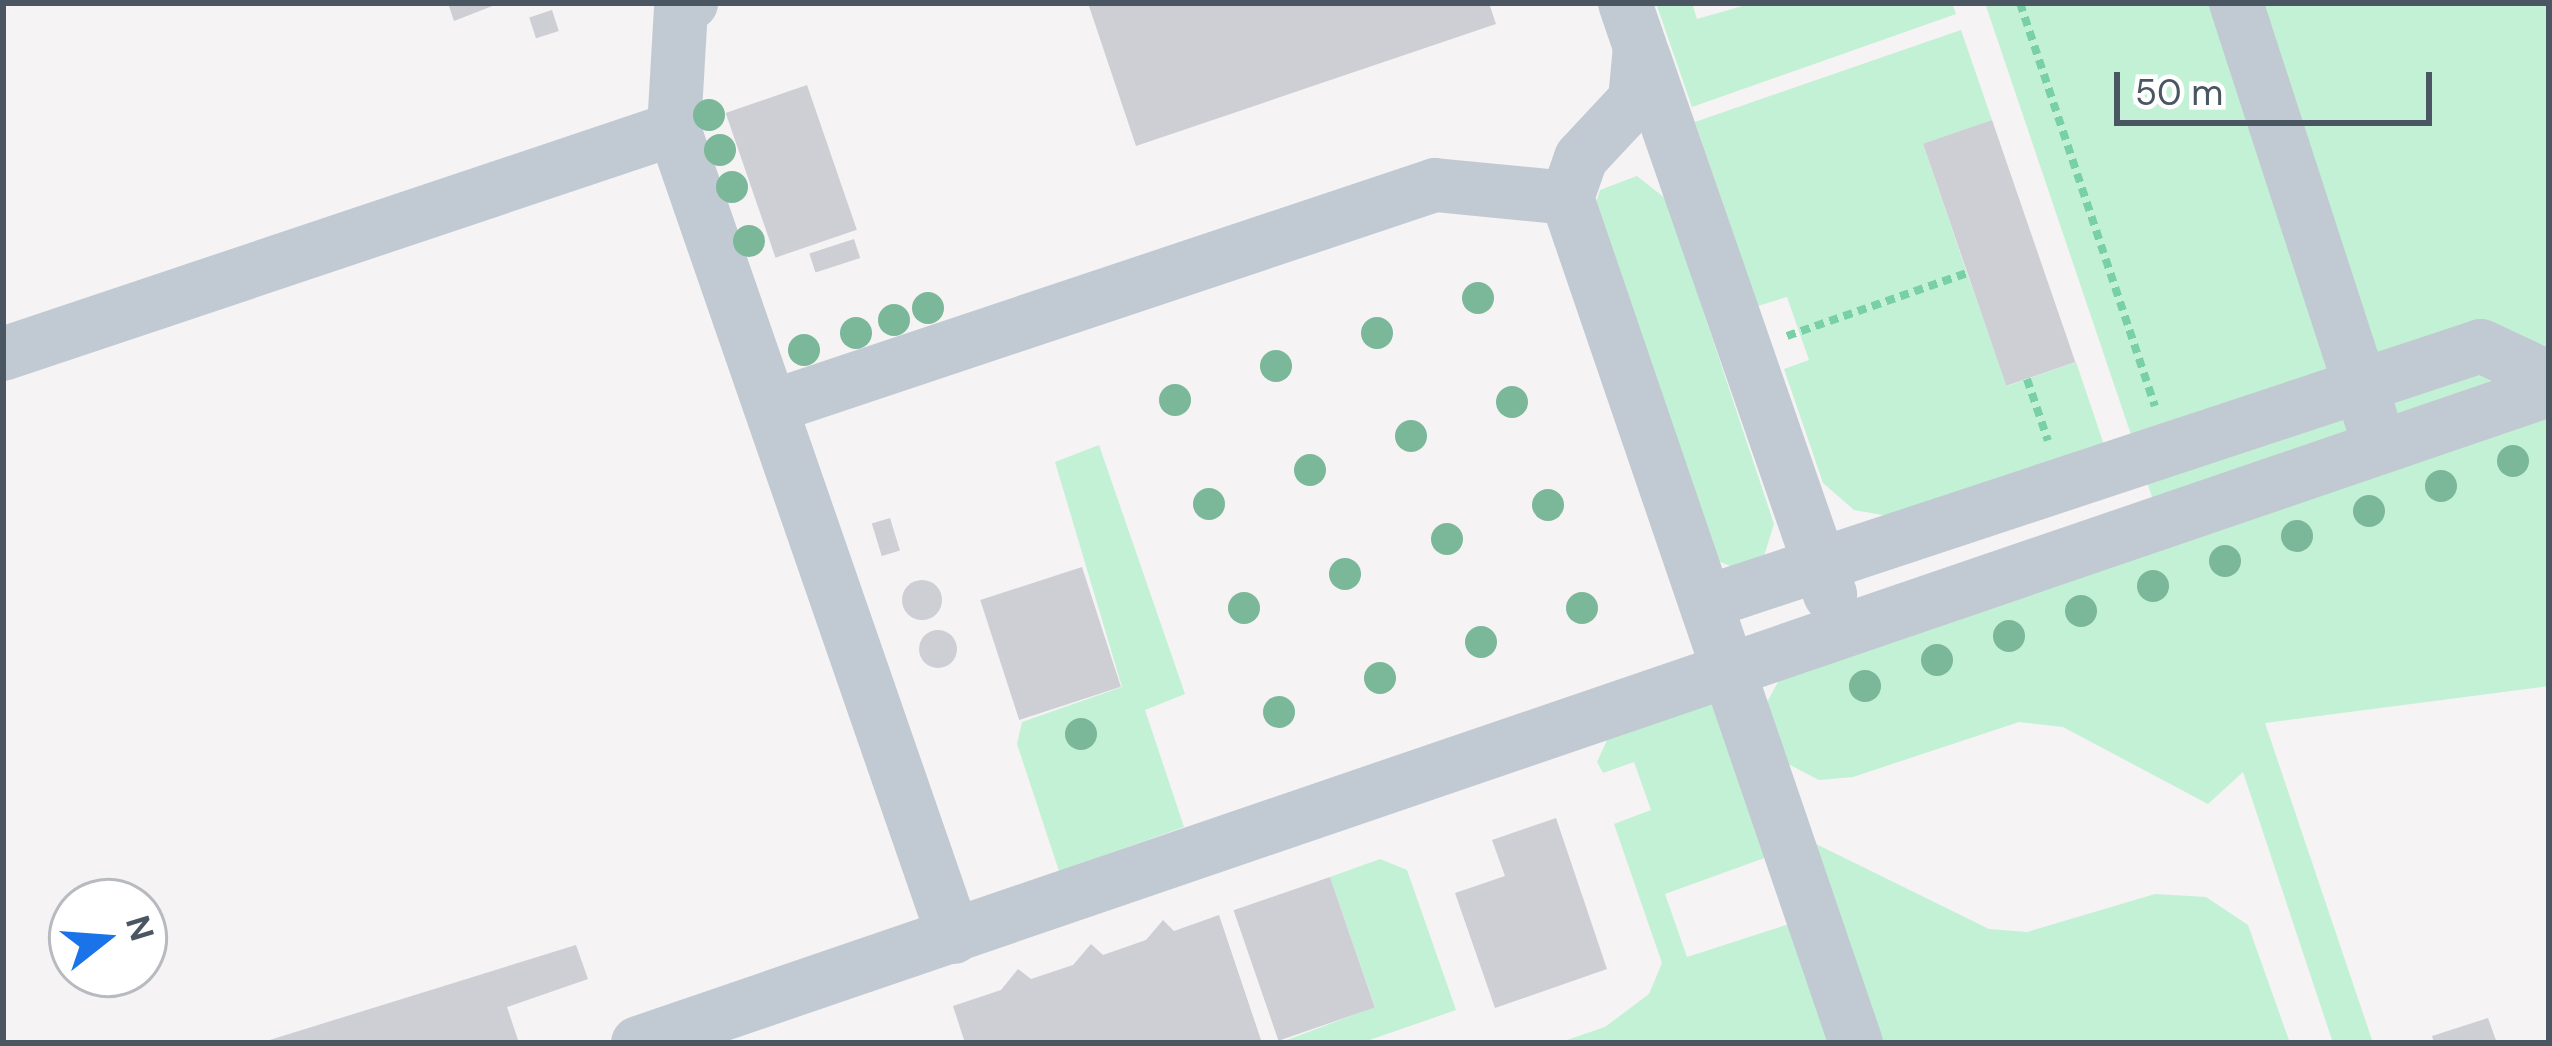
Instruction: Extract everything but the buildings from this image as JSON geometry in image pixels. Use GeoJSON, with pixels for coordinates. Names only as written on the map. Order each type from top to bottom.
{"type":"FeatureCollection","features":[{"type":"Feature","properties":{"kind":"lane"},"geometry":{"type":"LineString","coordinates":[[692,3],[681,7],[674,129],[954,937]]}},
{"type":"Feature","properties":{"kind":"lane"},"geometry":{"type":"LineString","coordinates":[[2236,3],[2380,447]]}},
{"type":"Feature","properties":{"kind":"lane"},"geometry":{"type":"LineString","coordinates":[[1633,25],[1635,100],[1581,158],[1567,198],[1856,1043]]}},
{"type":"Feature","properties":{"kind":"lane"},"geometry":{"type":"LineString","coordinates":[[1633,25],[1842,631]]}},
{"type":"Feature","properties":{"kind":"lane"},"geometry":{"type":"LineString","coordinates":[[3,354],[674,129]]}},
{"type":"Feature","properties":{"kind":"lane"},"geometry":{"type":"LineString","coordinates":[[771,407],[1435,185],[1567,198]]}},
{"type":"Feature","properties":{"kind":"lane"},"geometry":{"type":"LineString","coordinates":[[1707,602],[2481,346],[2549,378]]}},
{"type":"Feature","properties":{"kind":"lane"},"geometry":{"type":"LineString","coordinates":[[638,1043],[2549,390]]}},
{"type":"Feature","properties":{"kind":"path"},"geometry":{"type":"LineString","coordinates":[[2020,3],[2170,452]]}},
{"type":"Feature","properties":{"kind":"path"},"geometry":{"type":"LineString","coordinates":[[1746,350],[1967,274]]}},
{"type":"Feature","properties":{"kind":"path"},"geometry":{"type":"LineString","coordinates":[[2027,380],[2063,488]]}},
{"type":"Feature","properties":{"kind":"green space"},"geometry":{"type":"Polygon","coordinates":[[[1656,3],[1692,3],[1697,19],[1753,3],[1952,3],[1956,14],[1692,107],[1656,3]]]}},
{"type":"Feature","properties":{"kind":"green space"},"geometry":{"type":"Polygon","coordinates":[[[1985,3],[2549,3],[2549,686],[2265,723],[2373,1043],[2333,1043],[2243,772],[2208,804],[2063,727],[2019,722],[1853,777],[1819,780],[1788,764],[1767,702],[1783,673],[2167,541],[1985,3]]]}},
{"type":"Feature","properties":{"kind":"green space"},"geometry":{"type":"Polygon","coordinates":[[[1961,30],[1992,120],[1923,144],[1967,273],[2007,386],[2076,362],[2104,445],[1894,517],[1854,510],[1823,483],[1784,369],[1809,360],[1787,297],[1758,306],[1695,122],[1961,30]]]}},
{"type":"Feature","properties":{"kind":"green space"},"geometry":{"type":"Polygon","coordinates":[[[1637,176],[1666,199],[1774,524],[1764,556],[1735,568],[1718,561],[1594,209],[1600,190],[1637,176]]]}},
{"type":"Feature","properties":{"kind":"green space"},"geometry":{"type":"Polygon","coordinates":[[[1099,445],[1185,694],[1145,710],[1184,827],[1059,871],[1017,744],[1022,722],[1122,687],[1055,462],[1099,445]]]}},
{"type":"Feature","properties":{"kind":"green space"},"geometry":{"type":"Polygon","coordinates":[[[1717,701],[1770,856],[1665,894],[1687,957],[1789,924],[1832,1043],[1558,1043],[1605,1027],[1649,994],[1662,963],[1614,824],[1651,810],[1634,762],[1603,773],[1597,762],[1609,736],[1717,701]]]}},
{"type":"Feature","properties":{"kind":"green space"},"geometry":{"type":"Polygon","coordinates":[[[1812,842],[1989,929],[2027,932],[2155,894],[2206,897],[2248,925],[2290,1043],[1881,1043],[1812,842]]]}},
{"type":"Feature","properties":{"kind":"green space"},"geometry":{"type":"Polygon","coordinates":[[[1380,859],[1407,870],[1456,1010],[1361,1043],[1279,1043],[1375,1007],[1330,877],[1380,859]]]}}]}
